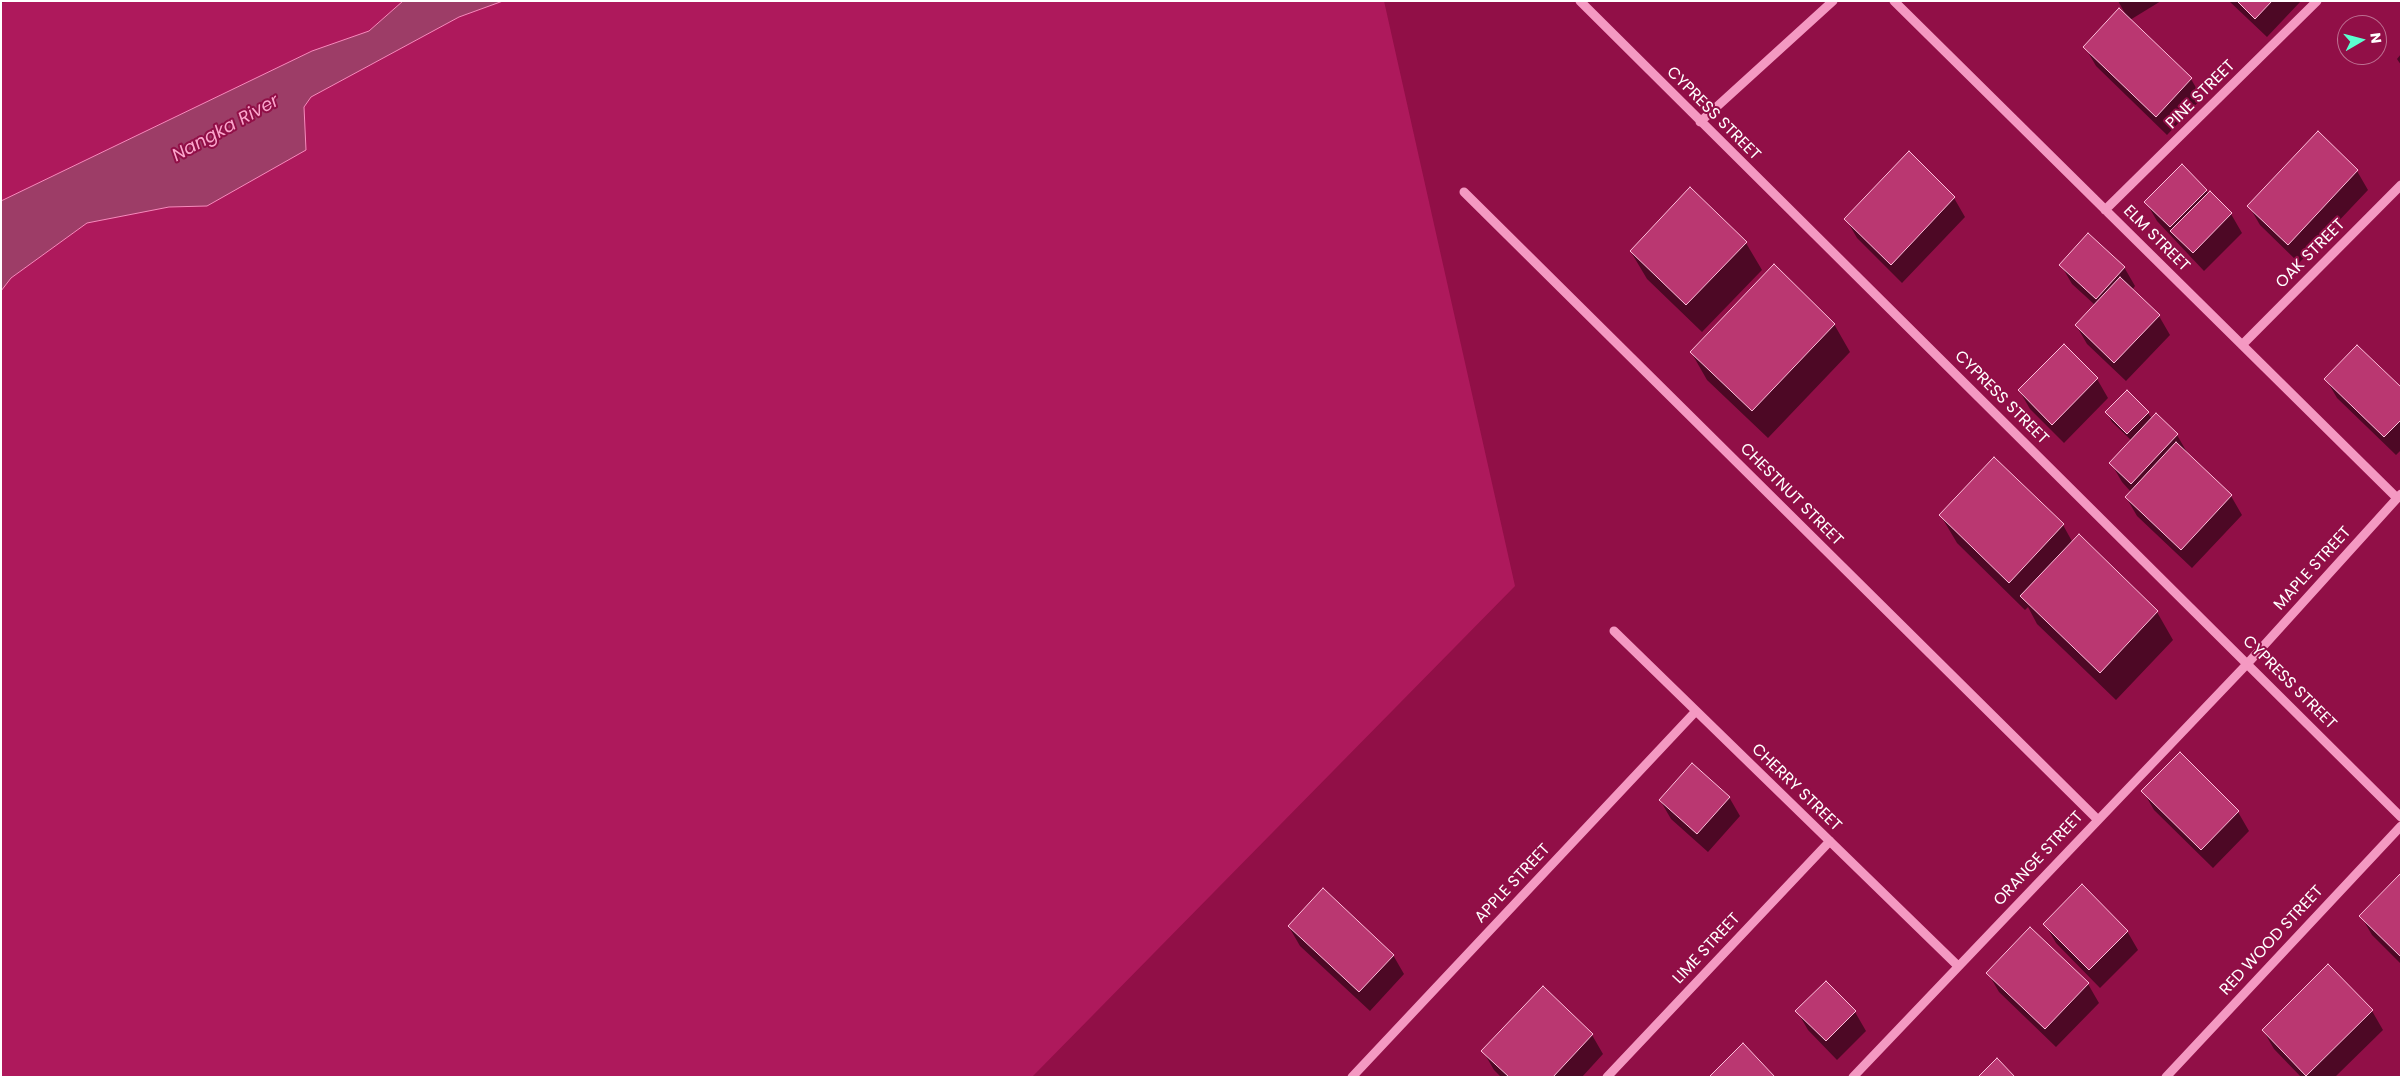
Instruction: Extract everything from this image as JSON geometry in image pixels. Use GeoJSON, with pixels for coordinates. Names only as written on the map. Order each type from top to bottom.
{"type":"FeatureCollection","features":[{"type":"Feature","properties":{"kind":"street","name":"CYPRESS STREET"},"geometry":{"type":"LineString","coordinates":[[1580,1],[2401,817]]}},
{"type":"Feature","properties":{"kind":"street"},"geometry":{"type":"LineString","coordinates":[[1700,122],[1833,1]]}},
{"type":"Feature","properties":{"kind":"street","name":"ELM STREET"},"geometry":{"type":"LineString","coordinates":[[1894,1],[2242,345],[2399,496]]}},
{"type":"Feature","properties":{"kind":"street","name":"PINE STREET"},"geometry":{"type":"LineString","coordinates":[[2105,210],[2317,1]]}},
{"type":"Feature","properties":{"kind":"street","name":"OAK STREET"},"geometry":{"type":"LineString","coordinates":[[2242,345],[2401,185]]}},
{"type":"Feature","properties":{"kind":"street","name":"CHESTNUT STREET"},"geometry":{"type":"LineString","coordinates":[[1464,192],[2097,819]]}},
{"type":"Feature","properties":{"kind":"street","name":"MAPLE STREET"},"geometry":{"type":"LineString","coordinates":[[2248,663],[2399,496]]}},
{"type":"Feature","properties":{"kind":"street","name":"CHERRY STREET"},"geometry":{"type":"LineString","coordinates":[[1614,631],[1958,966]]}},
{"type":"Feature","properties":{"kind":"street","name":"ORANGE STREET"},"geometry":{"type":"LineString","coordinates":[[1852,1077],[2248,663]]}},
{"type":"Feature","properties":{"kind":"street","name":"APPLE STREET"},"geometry":{"type":"LineString","coordinates":[[1352,1077],[1696,711]]}},
{"type":"Feature","properties":{"kind":"street","name":"RED WOOD STREET"},"geometry":{"type":"LineString","coordinates":[[2166,1077],[2401,826]]}},
{"type":"Feature","properties":{"kind":"street","name":"LIME STREET"},"geometry":{"type":"LineString","coordinates":[[1607,1077],[1830,842]]}},
{"type":"Feature","properties":{"kind":"shaded area"},"geometry":{"type":"Polygon","coordinates":[[[13,1],[403,1],[369,31],[312,51],[1,201],[1,3],[13,1]]]}},
{"type":"Feature","properties":{"kind":"shaded area"},"geometry":{"type":"Polygon","coordinates":[[[503,1],[1384,1],[1515,586],[1032,1077],[1,1077],[1,291],[11,278],[87,223],[169,207],[207,206],[304,107],[311,97],[459,17],[503,1]]]}},
{"type":"Feature","properties":{"kind":"water","name":"Nangka River"},"geometry":{"type":"Polygon","coordinates":[[[403,1],[503,1],[459,17],[311,97],[304,107],[306,150],[207,206],[169,207],[87,223],[11,278],[1,291],[1,201],[312,51],[369,31],[403,1]]]}},
{"type":"Feature","properties":{"kind":"building"},"geometry":{"type":"Polygon","coordinates":[[[2237,1],[2272,1],[2255,19],[2237,1]]]}},
{"type":"Feature","properties":{"kind":"building"},"geometry":{"type":"Polygon","coordinates":[[[2119,8],[2192,78],[2156,117],[2083,47],[2119,8]]]}},
{"type":"Feature","properties":{"kind":"building"},"geometry":{"type":"Polygon","coordinates":[[[2318,131],[2358,170],[2288,245],[2247,206],[2318,131]]]}},
{"type":"Feature","properties":{"kind":"building"},"geometry":{"type":"Polygon","coordinates":[[[1909,151],[1955,197],[1891,265],[1844,219],[1909,151]]]}},
{"type":"Feature","properties":{"kind":"building"},"geometry":{"type":"Polygon","coordinates":[[[2182,164],[2207,190],[2170,227],[2144,202],[2182,164]]]}},
{"type":"Feature","properties":{"kind":"building"},"geometry":{"type":"Polygon","coordinates":[[[1690,187],[1747,242],[1686,305],[1630,251],[1690,187]]]}},
{"type":"Feature","properties":{"kind":"building"},"geometry":{"type":"Polygon","coordinates":[[[2210,191],[2232,213],[2193,253],[2170,231],[2210,191]]]}},
{"type":"Feature","properties":{"kind":"building"},"geometry":{"type":"Polygon","coordinates":[[[2088,233],[2125,267],[2096,299],[2059,265],[2088,233]]]}},
{"type":"Feature","properties":{"kind":"building"},"geometry":{"type":"Polygon","coordinates":[[[1774,264],[1835,324],[1752,411],[1690,352],[1774,264]]]}},
{"type":"Feature","properties":{"kind":"building"},"geometry":{"type":"Polygon","coordinates":[[[2120,277],[2160,315],[2114,363],[2075,325],[2120,277]]]}},
{"type":"Feature","properties":{"kind":"building"},"geometry":{"type":"Polygon","coordinates":[[[2064,344],[2098,378],[2052,425],[2018,390],[2064,344]]]}},
{"type":"Feature","properties":{"kind":"building"},"geometry":{"type":"Polygon","coordinates":[[[2357,345],[2401,387],[2401,420],[2384,437],[2324,379],[2357,345]]]}},
{"type":"Feature","properties":{"kind":"building"},"geometry":{"type":"Polygon","coordinates":[[[2127,390],[2149,412],[2127,434],[2105,412],[2127,390]]]}},
{"type":"Feature","properties":{"kind":"building"},"geometry":{"type":"Polygon","coordinates":[[[2156,413],[2178,434],[2131,484],[2109,463],[2156,413]]]}},
{"type":"Feature","properties":{"kind":"building"},"geometry":{"type":"Polygon","coordinates":[[[2176,442],[2232,495],[2181,550],[2125,497],[2176,442]]]}},
{"type":"Feature","properties":{"kind":"building"},"geometry":{"type":"Polygon","coordinates":[[[1994,457],[2064,524],[2009,583],[1939,515],[1994,457]]]}},
{"type":"Feature","properties":{"kind":"building"},"geometry":{"type":"Polygon","coordinates":[[[2079,534],[2158,611],[2100,673],[2020,596],[2079,534]]]}},
{"type":"Feature","properties":{"kind":"building"},"geometry":{"type":"Polygon","coordinates":[[[2180,752],[2239,811],[2201,850],[2141,791],[2180,752]]]}},
{"type":"Feature","properties":{"kind":"building"},"geometry":{"type":"Polygon","coordinates":[[[1692,763],[1730,797],[1697,834],[1659,800],[1692,763]]]}},
{"type":"Feature","properties":{"kind":"building"},"geometry":{"type":"Polygon","coordinates":[[[2401,873],[2401,957],[2359,916],[2401,873]]]}},
{"type":"Feature","properties":{"kind":"building"},"geometry":{"type":"Polygon","coordinates":[[[2082,884],[2128,931],[2089,970],[2043,924],[2082,884]]]}},
{"type":"Feature","properties":{"kind":"building"},"geometry":{"type":"Polygon","coordinates":[[[1323,888],[1394,955],[1359,992],[1288,926],[1323,888]]]}},
{"type":"Feature","properties":{"kind":"building"},"geometry":{"type":"Polygon","coordinates":[[[2030,927],[2089,983],[2045,1029],[1986,973],[2030,927]]]}},
{"type":"Feature","properties":{"kind":"building"},"geometry":{"type":"Polygon","coordinates":[[[2328,964],[2373,1010],[2306,1076],[2262,1030],[2328,964]]]}},
{"type":"Feature","properties":{"kind":"building"},"geometry":{"type":"Polygon","coordinates":[[[1826,981],[1856,1011],[1826,1041],[1795,1011],[1826,981]]]}},
{"type":"Feature","properties":{"kind":"building"},"geometry":{"type":"Polygon","coordinates":[[[1543,986],[1593,1034],[1553,1077],[1509,1077],[1481,1051],[1543,986]]]}},
{"type":"Feature","properties":{"kind":"building"},"geometry":{"type":"Polygon","coordinates":[[[1743,1043],[1775,1077],[1709,1077],[1743,1043]]]}},
{"type":"Feature","properties":{"kind":"building"},"geometry":{"type":"Polygon","coordinates":[[[1997,1058],[2015,1077],[1978,1077],[1997,1058]]]}}]}
